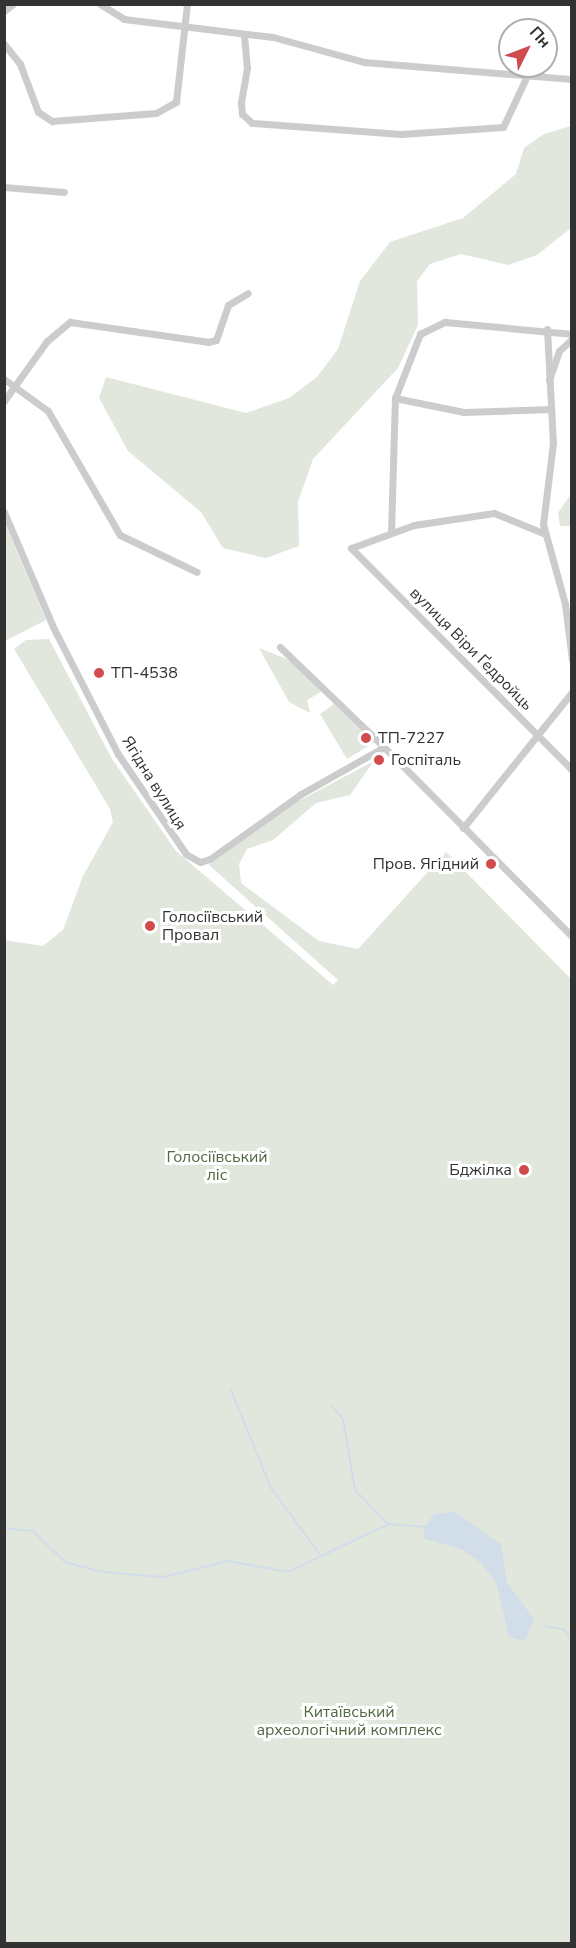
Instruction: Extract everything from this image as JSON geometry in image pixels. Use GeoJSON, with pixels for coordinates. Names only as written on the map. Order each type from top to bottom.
{"type":"FeatureCollection","features":[{"type":"Feature","properties":{"kind":"street"},"geometry":{"type":"LineString","coordinates":[[4,11],[13,4]]}},
{"type":"Feature","properties":{"kind":"street"},"geometry":{"type":"LineString","coordinates":[[100,4],[124,19],[186,25],[299,43],[364,62],[498,75]]}},
{"type":"Feature","properties":{"kind":"street"},"geometry":{"type":"LineString","coordinates":[[4,44],[20,64],[38,112],[59,123],[83,123],[174,106],[187,4]]}},
{"type":"Feature","properties":{"kind":"street"},"geometry":{"type":"LineString","coordinates":[[244,35],[247,68],[241,104],[242,114],[252,123],[401,134],[502,127],[526,78],[572,79]]}},
{"type":"Feature","properties":{"kind":"street"},"geometry":{"type":"LineString","coordinates":[[4,188],[64,192]]}},
{"type":"Feature","properties":{"kind":"street"},"geometry":{"type":"LineString","coordinates":[[4,401],[60,327],[70,322],[208,342],[216,340],[228,305],[248,292]]}},
{"type":"Feature","properties":{"kind":"street"},"geometry":{"type":"LineString","coordinates":[[543,533],[494,513],[391,532],[395,398],[410,346],[434,325],[547,329],[572,334]]}},
{"type":"Feature","properties":{"kind":"street"},"geometry":{"type":"LineString","coordinates":[[547,329],[551,409],[543,533],[554,582],[565,604],[572,660]]}},
{"type":"Feature","properties":{"kind":"street"},"geometry":{"type":"LineString","coordinates":[[549,383],[559,351],[572,339]]}},
{"type":"Feature","properties":{"kind":"street"},"geometry":{"type":"LineString","coordinates":[[4,379],[16,383],[48,411],[89,492],[120,536],[197,572]]}},
{"type":"Feature","properties":{"kind":"street"},"geometry":{"type":"LineString","coordinates":[[395,398],[464,412],[551,409]]}},
{"type":"Feature","properties":{"kind":"street","name":"Ягідна вулиця"},"geometry":{"type":"LineString","coordinates":[[4,512],[53,627],[118,754],[186,854],[200,862],[210,859],[301,794],[384,747]]}},
{"type":"Feature","properties":{"kind":"street","name":"вулиця Віри Ґедройць"},"geometry":{"type":"LineString","coordinates":[[391,532],[351,548],[572,770]]}},
{"type":"Feature","properties":{"kind":"street"},"geometry":{"type":"LineString","coordinates":[[280,647],[384,747],[572,936]]}},
{"type":"Feature","properties":{"kind":"street"},"geometry":{"type":"LineString","coordinates":[[463,828],[572,692]]}},
{"type":"Feature","properties":{"kind":"green space"},"geometry":{"type":"Polygon","coordinates":[[[571,126],[571,228],[537,255],[508,265],[461,254],[430,264],[417,281],[418,325],[398,368],[313,459],[298,502],[299,546],[266,558],[223,548],[201,512],[128,451],[99,398],[106,377],[246,413],[289,398],[317,377],[338,349],[360,281],[390,242],[463,218],[516,174],[524,148],[544,134],[571,126]]]}},
{"type":"Feature","properties":{"kind":"green space"},"geometry":{"type":"Polygon","coordinates":[[[571,494],[571,526],[560,526],[558,513],[571,494]]]}},
{"type":"Feature","properties":{"kind":"green space"},"geometry":{"type":"Polygon","coordinates":[[[4,521],[46,620],[5,641],[4,641],[4,521]]]}},
{"type":"Feature","properties":{"kind":"green space","name":"Голосіївський ліс"},"geometry":{"type":"Polygon","coordinates":[[[49,639],[112,759],[176,851],[333,985],[338,980],[209,865],[293,804],[374,761],[350,795],[316,803],[273,840],[247,849],[239,864],[241,883],[319,941],[358,949],[446,852],[571,979],[571,1943],[5,1943],[4,940],[43,946],[63,930],[83,876],[113,822],[110,809],[14,649],[26,640],[49,639]]]}},
{"type":"Feature","properties":{"kind":"green space"},"geometry":{"type":"Polygon","coordinates":[[[259,648],[287,659],[314,682],[321,692],[307,700],[310,713],[289,702],[259,648]]]}},
{"type":"Feature","properties":{"kind":"green space"},"geometry":{"type":"Polygon","coordinates":[[[334,704],[375,742],[347,759],[320,714],[334,704]]]}},
{"type":"Feature","properties":{"kind":"shaded area"},"geometry":{"type":"Polygon","coordinates":[[[455,1512],[501,1544],[507,1583],[534,1619],[525,1641],[509,1637],[496,1582],[481,1563],[461,1549],[425,1539],[423,1530],[434,1514],[455,1512]]]}},
{"type":"Feature","properties":{"kind":"waterway"},"geometry":{"type":"LineString","coordinates":[[231,1390],[271,1488],[321,1556]]}},
{"type":"Feature","properties":{"kind":"waterway"},"geometry":{"type":"LineString","coordinates":[[332,1406],[343,1419],[355,1490],[388,1524]]}},
{"type":"Feature","properties":{"kind":"waterway"},"geometry":{"type":"LineString","coordinates":[[4,1528],[33,1531],[65,1562],[103,1572],[163,1577],[228,1561],[288,1572],[388,1524],[428,1527]]}},
{"type":"Feature","properties":{"kind":"waterway"},"geometry":{"type":"LineString","coordinates":[[546,1626],[563,1629],[572,1638]]}},
{"type":"Feature","properties":{"kind":"place","name":"ТП-4538"},"geometry":{"type":"Point","coordinates":[99,673]}},
{"type":"Feature","properties":{"kind":"place","name":"ТП-7227"},"geometry":{"type":"Point","coordinates":[366,738]}},
{"type":"Feature","properties":{"kind":"place","name":"Госпіталь"},"geometry":{"type":"Point","coordinates":[379,760]}},
{"type":"Feature","properties":{"kind":"place","name":"Пров. Ягідний"},"geometry":{"type":"Point","coordinates":[491,864]}},
{"type":"Feature","properties":{"kind":"place","name":"Голосіївський Провал"},"geometry":{"type":"Point","coordinates":[150,926]}},
{"type":"Feature","properties":{"kind":"place","name":"Бджілка"},"geometry":{"type":"Point","coordinates":[524,1170]}},
{"type":"Feature","properties":{"kind":"park label","name":"Китаївський археологічний комплекс"},"geometry":{"type":"Point","coordinates":[349,1721]}}]}
